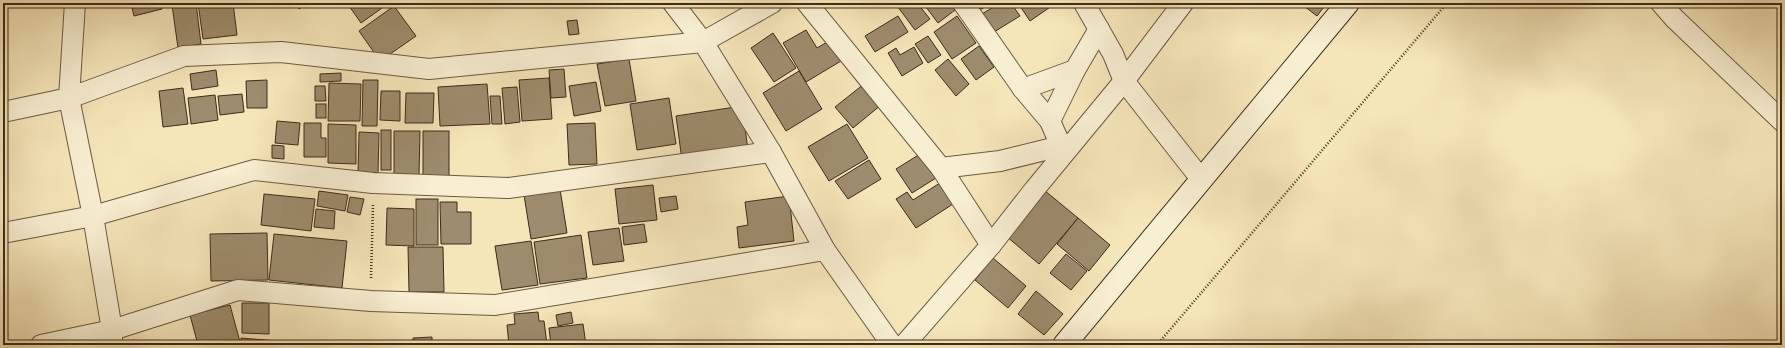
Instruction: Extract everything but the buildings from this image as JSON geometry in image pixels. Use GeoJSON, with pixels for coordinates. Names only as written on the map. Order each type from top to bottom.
{"type":"FeatureCollection","features":[{"type":"Feature","properties":{"kind":"street"},"geometry":{"type":"LineString","coordinates":[[75,3],[69,98],[93,216],[112,338]]}},
{"type":"Feature","properties":{"kind":"street"},"geometry":{"type":"LineString","coordinates":[[673,3],[703,42],[771,152],[825,250],[892,345]]}},
{"type":"Feature","properties":{"kind":"street"},"geometry":{"type":"LineString","coordinates":[[3,112],[69,98],[184,56],[281,52],[429,69],[703,42],[772,3]]}},
{"type":"Feature","properties":{"kind":"street"},"geometry":{"type":"LineString","coordinates":[[807,3],[941,168],[991,245]]}},
{"type":"Feature","properties":{"kind":"street"},"geometry":{"type":"LineString","coordinates":[[963,3],[1023,89],[1050,122],[1063,150]]}},
{"type":"Feature","properties":{"kind":"street"},"geometry":{"type":"LineString","coordinates":[[1084,3],[1113,54],[1124,81],[1201,179]]}},
{"type":"Feature","properties":{"kind":"street"},"geometry":{"type":"LineString","coordinates":[[904,345],[991,245],[1063,150],[1124,81],[1183,3]]}},
{"type":"Feature","properties":{"kind":"street"},"geometry":{"type":"LineString","coordinates":[[1064,345],[1348,3]]}},
{"type":"Feature","properties":{"kind":"street"},"geometry":{"type":"LineString","coordinates":[[1661,3],[1674,18],[1782,122]]}},
{"type":"Feature","properties":{"kind":"street"},"geometry":{"type":"LineString","coordinates":[[1050,122],[1075,70],[1099,30]]}},
{"type":"Feature","properties":{"kind":"street"},"geometry":{"type":"LineString","coordinates":[[1023,89],[1075,70]]}},
{"type":"Feature","properties":{"kind":"street"},"geometry":{"type":"LineString","coordinates":[[941,168],[1000,161],[1063,150]]}},
{"type":"Feature","properties":{"kind":"street"},"geometry":{"type":"LineString","coordinates":[[3,233],[93,216],[254,170],[373,184],[508,188],[771,152]]}},
{"type":"Feature","properties":{"kind":"street"},"geometry":{"type":"LineString","coordinates":[[41,345],[112,338],[238,290],[371,301],[495,305],[825,250]]}},
{"type":"Feature","properties":{"kind":"path"},"geometry":{"type":"LineString","coordinates":[[1157,345],[1447,3]]}},
{"type":"Feature","properties":{"kind":"path"},"geometry":{"type":"LineString","coordinates":[[371,301],[373,184]]}}]}
